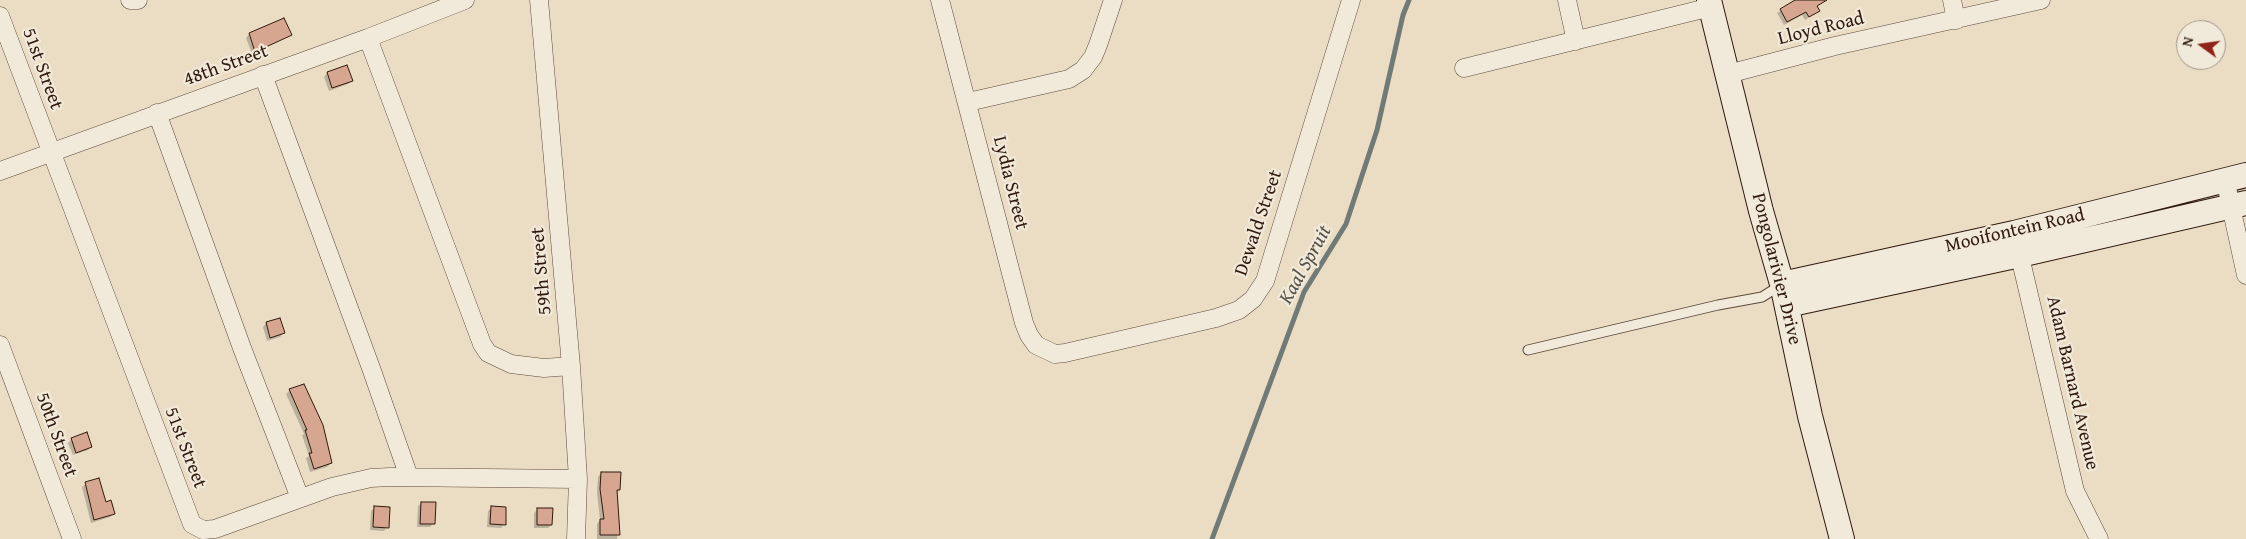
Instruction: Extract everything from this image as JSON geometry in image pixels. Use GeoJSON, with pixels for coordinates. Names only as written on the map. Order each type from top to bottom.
{"type":"FeatureCollection","features":[{"type":"Feature","properties":{"kind":"street"},"geometry":{"type":"LineString","coordinates":[[130,0],[138,0]]}},
{"type":"Feature","properties":{"kind":"street","name":"48th Street"},"geometry":{"type":"LineString","coordinates":[[0,171],[368,38],[465,0]]}},
{"type":"Feature","properties":{"kind":"street","name":"59th Street"},"geometry":{"type":"LineString","coordinates":[[539,0],[571,366],[578,479],[576,539]]}},
{"type":"Feature","properties":{"kind":"street","name":"Lydia Street"},"geometry":{"type":"LineString","coordinates":[[940,0],[1028,335],[1036,344],[1055,354],[1065,353]]}},
{"type":"Feature","properties":{"kind":"street"},"geometry":{"type":"LineString","coordinates":[[968,102],[1069,79],[1083,70],[1093,57],[1113,0]]}},
{"type":"Feature","properties":{"kind":"street","name":"Dewald Street"},"geometry":{"type":"LineString","coordinates":[[1065,353],[1216,318],[1239,310],[1253,299],[1268,273],[1351,0]]}},
{"type":"Feature","properties":{"kind":"street"},"geometry":{"type":"LineString","coordinates":[[1567,0],[1576,41]]}},
{"type":"Feature","properties":{"kind":"street"},"geometry":{"type":"LineString","coordinates":[[1952,0],[1956,20]]}},
{"type":"Feature","properties":{"kind":"street","name":"Lloyd Road"},"geometry":{"type":"LineString","coordinates":[[1728,74],[1835,46],[2041,0]]}},
{"type":"Feature","properties":{"kind":"street"},"geometry":{"type":"LineString","coordinates":[[1464,68],[1576,41],[1710,4]]}},
{"type":"Feature","properties":{"kind":"street","name":"Pongolarivier Drive"},"geometry":{"type":"LineString","coordinates":[[1710,4],[1761,211],[1776,298],[1810,416],[1842,539]]}},
{"type":"Feature","properties":{"kind":"street","name":"51st Street"},"geometry":{"type":"LineString","coordinates":[[0,16],[192,524],[202,530],[214,529],[300,498],[355,481],[390,476],[578,479]]}},
{"type":"Feature","properties":{"kind":"street"},"geometry":{"type":"LineString","coordinates":[[368,38],[482,344],[488,353],[511,364],[544,368],[571,366]]}},
{"type":"Feature","properties":{"kind":"street"},"geometry":{"type":"LineString","coordinates":[[263,75],[409,477]]}},
{"type":"Feature","properties":{"kind":"street"},"geometry":{"type":"LineString","coordinates":[[157,113],[242,348],[300,498]]}},
{"type":"Feature","properties":{"kind":"street"},"geometry":{"type":"LineString","coordinates":[[2236,177],[2246,275]]}},
{"type":"Feature","properties":{"kind":"street","name":"Mooifontein Road"},"geometry":{"type":"LineString","coordinates":[[1776,298],[2014,233],[2236,177]]}},
{"type":"Feature","properties":{"kind":"street","name":"Mooifontein Road"},"geometry":{"type":"LineString","coordinates":[[1776,298],[2020,255],[2239,204]]}},
{"type":"Feature","properties":{"kind":"street","name":"Adam Barnard Avenue"},"geometry":{"type":"LineString","coordinates":[[2014,233],[2075,491],[2099,539]]}},
{"type":"Feature","properties":{"kind":"street","name":"50th Street"},"geometry":{"type":"LineString","coordinates":[[0,345],[72,539]]}},
{"type":"Feature","properties":{"kind":"lane"},"geometry":{"type":"LineString","coordinates":[[1528,350],[1718,305],[1776,298]]}},
{"type":"Feature","properties":{"kind":"building"},"geometry":{"type":"Polygon","coordinates":[[[1795,0],[1827,0],[1817,6],[1820,11],[1809,17],[1806,12],[1787,22],[1780,9],[1795,0]]]}},
{"type":"Feature","properties":{"kind":"building"},"geometry":{"type":"Polygon","coordinates":[[[284,18],[292,35],[255,52],[249,33],[284,18]]]}},
{"type":"Feature","properties":{"kind":"building"},"geometry":{"type":"Polygon","coordinates":[[[347,65],[353,81],[332,88],[327,72],[347,65]]]}},
{"type":"Feature","properties":{"kind":"building"},"geometry":{"type":"Polygon","coordinates":[[[280,318],[285,333],[270,338],[266,322],[280,318]]]}},
{"type":"Feature","properties":{"kind":"building"},"geometry":{"type":"Polygon","coordinates":[[[304,384],[323,425],[332,463],[314,469],[309,453],[312,453],[305,430],[307,430],[289,389],[304,384]]]}},
{"type":"Feature","properties":{"kind":"building"},"geometry":{"type":"Polygon","coordinates":[[[87,432],[92,447],[76,453],[71,438],[87,432]]]}},
{"type":"Feature","properties":{"kind":"building"},"geometry":{"type":"Polygon","coordinates":[[[601,472],[621,472],[620,490],[617,490],[620,535],[600,535],[600,519],[604,519],[600,489],[601,472]]]}},
{"type":"Feature","properties":{"kind":"building"},"geometry":{"type":"Polygon","coordinates":[[[99,478],[106,502],[111,500],[115,514],[94,520],[85,482],[99,478]]]}},
{"type":"Feature","properties":{"kind":"building"},"geometry":{"type":"Polygon","coordinates":[[[421,502],[436,502],[435,524],[420,524],[421,502]]]}},
{"type":"Feature","properties":{"kind":"building"},"geometry":{"type":"Polygon","coordinates":[[[374,506],[390,507],[389,528],[373,527],[374,506]]]}},
{"type":"Feature","properties":{"kind":"building"},"geometry":{"type":"Polygon","coordinates":[[[491,506],[506,507],[506,525],[490,524],[491,506]]]}},
{"type":"Feature","properties":{"kind":"building"},"geometry":{"type":"Polygon","coordinates":[[[537,508],[553,508],[552,525],[537,525],[537,508]]]}},
{"type":"Feature","properties":{"kind":"waterway","name":"Kaal Spruit"},"geometry":{"type":"LineString","coordinates":[[1212,539],[1304,292],[1346,224],[1377,130],[1403,15],[1409,0]]}}]}
